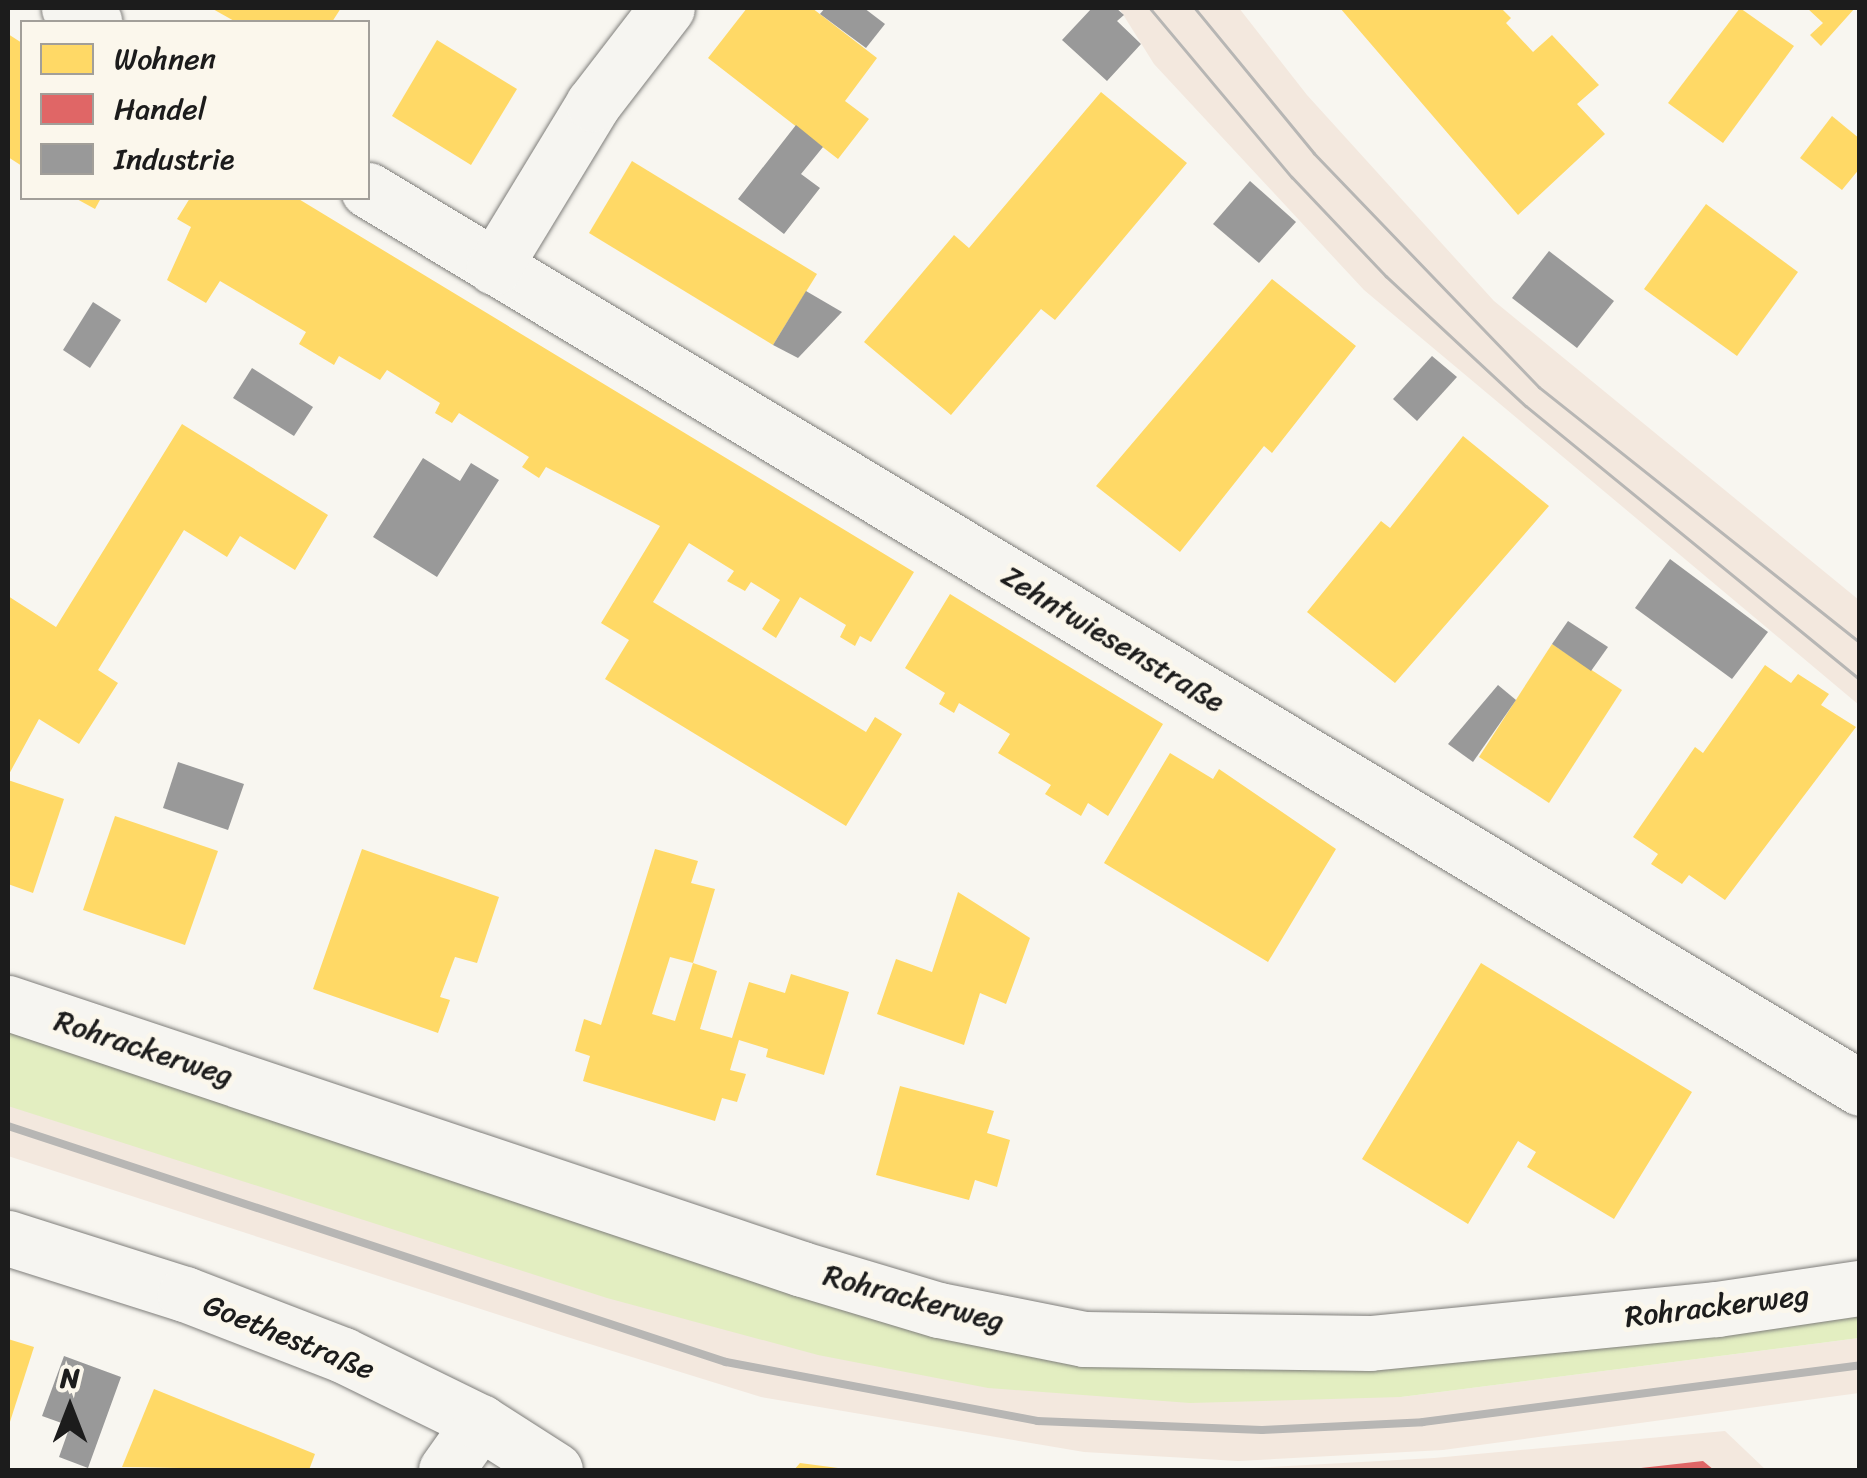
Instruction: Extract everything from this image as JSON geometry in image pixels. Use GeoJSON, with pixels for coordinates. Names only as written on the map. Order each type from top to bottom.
{"type":"FeatureCollection","features":[{"type":"Feature","properties":{"kind":"street"},"geometry":{"type":"LineString","coordinates":[[494,268],[593,104],[666,8]]}},
{"type":"Feature","properties":{"kind":"street","name":"Zehntwiesenstraße"},"geometry":{"type":"LineString","coordinates":[[370,191],[1860,1088]]}},
{"type":"Feature","properties":{"kind":"street","name":"Rohrackerweg"},"geometry":{"type":"LineString","coordinates":[[8,1003],[802,1269],[938,1310],[1084,1339],[1370,1342],[1717,1309],[1860,1288]]}},
{"type":"Feature","properties":{"kind":"street","name":"Goethestraße"},"geometry":{"type":"LineString","coordinates":[[8,1238],[186,1294],[343,1355],[480,1422],[556,1470]]}},
{"type":"Feature","properties":{"kind":"street"},"geometry":{"type":"LineString","coordinates":[[446,1470],[480,1422]]}},
{"type":"Feature","properties":{"kind":"shaded area"},"geometry":{"type":"Polygon","coordinates":[[[1119,8],[1239,8],[1307,95],[1494,301],[1859,600],[1859,705],[1364,290],[1154,64],[1119,8]]]}},
{"type":"Feature","properties":{"kind":"shaded area"},"geometry":{"type":"Polygon","coordinates":[[[8,1105],[1401,1397],[1859,1338],[1859,1393],[1443,1450],[1238,1461],[1084,1452],[761,1397],[564,1336],[8,1156],[8,1105]]]}},
{"type":"Feature","properties":{"kind":"shaded area"},"geometry":{"type":"Polygon","coordinates":[[[1725,1431],[1766,1470],[1217,1470],[1434,1458],[1725,1431]]]}},
{"type":"Feature","properties":{"kind":"green space"},"geometry":{"type":"Polygon","coordinates":[[[8,1030],[1077,1358],[1859,1310],[1859,1338],[1401,1397],[1190,1403],[988,1388],[818,1355],[607,1298],[8,1106],[8,1030]]]}},
{"type":"Feature","properties":{"kind":"building: Wohnen"},"geometry":{"type":"Polygon","coordinates":[[[211,8],[341,8],[333,20],[232,20],[211,8]]]}},
{"type":"Feature","properties":{"kind":"building: Wohnen"},"geometry":{"type":"Polygon","coordinates":[[[747,8],[812,8],[877,58],[845,101],[869,119],[838,159],[708,58],[747,8]]]}},
{"type":"Feature","properties":{"kind":"building: Wohnen"},"geometry":{"type":"Polygon","coordinates":[[[1340,8],[1501,8],[1511,18],[1506,23],[1533,52],[1552,35],[1599,85],[1577,104],[1605,134],[1518,215],[1340,8]]]}},
{"type":"Feature","properties":{"kind":"building: Wohnen"},"geometry":{"type":"Polygon","coordinates":[[[1740,8],[1794,46],[1723,143],[1668,103],[1740,8]]]}},
{"type":"Feature","properties":{"kind":"building: Wohnen"},"geometry":{"type":"Polygon","coordinates":[[[1807,8],[1855,8],[1821,46],[1810,35],[1823,23],[1807,8]]]}},
{"type":"Feature","properties":{"kind":"building: Wohnen"},"geometry":{"type":"Polygon","coordinates":[[[8,34],[20,42],[20,165],[8,157],[8,34]]]}},
{"type":"Feature","properties":{"kind":"building: Wohnen"},"geometry":{"type":"Polygon","coordinates":[[[437,40],[517,89],[471,165],[392,116],[437,40]]]}},
{"type":"Feature","properties":{"kind":"building: Wohnen"},"geometry":{"type":"Polygon","coordinates":[[[1101,92],[1187,163],[1055,320],[1041,309],[951,415],[864,342],[954,235],[969,248],[1101,92]]]}},
{"type":"Feature","properties":{"kind":"building: Wohnen"},"geometry":{"type":"Polygon","coordinates":[[[1832,116],[1860,139],[1860,168],[1842,190],[1800,158],[1832,116]]]}},
{"type":"Feature","properties":{"kind":"building: Wohnen"},"geometry":{"type":"Polygon","coordinates":[[[632,161],[817,274],[773,345],[589,233],[632,161]]]}},
{"type":"Feature","properties":{"kind":"building: Wohnen"},"geometry":{"type":"Polygon","coordinates":[[[79,200],[100,200],[95,209],[79,200]]]}},
{"type":"Feature","properties":{"kind":"building: Wohnen"},"geometry":{"type":"Polygon","coordinates":[[[189,200],[300,200],[914,572],[871,642],[860,636],[855,646],[840,637],[846,625],[800,597],[776,638],[762,629],[780,600],[751,582],[745,591],[727,581],[734,571],[689,543],[653,602],[866,732],[875,717],[902,734],[846,826],[605,679],[629,640],[601,623],[660,526],[546,467],[539,478],[522,467],[529,457],[459,413],[452,423],[435,413],[440,403],[387,370],[380,380],[339,356],[334,365],[299,344],[306,332],[220,281],[206,303],[167,280],[191,227],[177,219],[189,200]]]}},
{"type":"Feature","properties":{"kind":"building: Wohnen"},"geometry":{"type":"Polygon","coordinates":[[[1706,204],[1798,272],[1737,356],[1644,289],[1706,204]]]}},
{"type":"Feature","properties":{"kind":"building: Wohnen"},"geometry":{"type":"Polygon","coordinates":[[[1272,279],[1356,346],[1272,453],[1264,446],[1180,552],[1096,486],[1272,279]]]}},
{"type":"Feature","properties":{"kind":"building: Wohnen"},"geometry":{"type":"Polygon","coordinates":[[[182,424],[328,515],[295,570],[240,536],[227,557],[184,530],[98,670],[118,683],[79,744],[39,719],[8,776],[8,596],[56,627],[182,424]]]}},
{"type":"Feature","properties":{"kind":"building: Wohnen"},"geometry":{"type":"Polygon","coordinates":[[[1463,436],[1549,506],[1395,683],[1307,612],[1381,521],[1390,528],[1463,436]]]}},
{"type":"Feature","properties":{"kind":"building: Wohnen"},"geometry":{"type":"Polygon","coordinates":[[[950,594],[1163,724],[1108,816],[1088,803],[1081,816],[1045,794],[1051,785],[998,753],[1010,734],[959,703],[954,713],[939,704],[945,693],[905,668],[950,594]]]}},
{"type":"Feature","properties":{"kind":"building: Wohnen"},"geometry":{"type":"Polygon","coordinates":[[[1552,644],[1622,690],[1549,803],[1479,757],[1552,644]]]}},
{"type":"Feature","properties":{"kind":"building: Wohnen"},"geometry":{"type":"Polygon","coordinates":[[[1765,665],[1791,683],[1798,674],[1829,694],[1821,705],[1856,727],[1725,900],[1689,875],[1682,884],[1651,864],[1658,854],[1633,837],[1695,747],[1703,753],[1765,665]]]}},
{"type":"Feature","properties":{"kind":"building: Wohnen"},"geometry":{"type":"Polygon","coordinates":[[[1170,753],[1213,779],[1219,769],[1336,849],[1268,962],[1104,863],[1170,753]]]}},
{"type":"Feature","properties":{"kind":"building: Wohnen"},"geometry":{"type":"Polygon","coordinates":[[[8,780],[64,799],[33,893],[8,884],[8,780]]]}},
{"type":"Feature","properties":{"kind":"building: Wohnen"},"geometry":{"type":"Polygon","coordinates":[[[115,816],[218,851],[185,945],[83,910],[115,816]]]}},
{"type":"Feature","properties":{"kind":"building: Wohnen"},"geometry":{"type":"Polygon","coordinates":[[[362,849],[499,897],[477,963],[455,957],[440,997],[450,1000],[438,1033],[313,989],[362,849]]]}},
{"type":"Feature","properties":{"kind":"building: Wohnen"},"geometry":{"type":"Polygon","coordinates":[[[655,849],[698,861],[691,883],[715,889],[693,963],[717,971],[700,1029],[732,1038],[749,982],[785,993],[791,974],[849,992],[824,1075],[766,1057],[768,1049],[739,1040],[730,1070],[746,1074],[737,1102],[722,1098],[715,1121],[583,1081],[590,1056],[575,1051],[584,1019],[601,1025],[655,849]],[[670,957],[652,1014],[675,1021],[693,963],[670,957]]]}},
{"type":"Feature","properties":{"kind":"building: Wohnen"},"geometry":{"type":"Polygon","coordinates":[[[958,892],[1030,938],[1006,1004],[980,993],[964,1045],[877,1014],[896,959],[932,972],[958,892]]]}},
{"type":"Feature","properties":{"kind":"building: Wohnen"},"geometry":{"type":"Polygon","coordinates":[[[1481,963],[1692,1092],[1614,1219],[1527,1167],[1536,1152],[1518,1141],[1468,1224],[1362,1159],[1481,963]]]}},
{"type":"Feature","properties":{"kind":"building: Wohnen"},"geometry":{"type":"Polygon","coordinates":[[[900,1086],[994,1111],[987,1133],[1010,1140],[997,1187],[975,1180],[969,1200],[876,1175],[900,1086]]]}},
{"type":"Feature","properties":{"kind":"building: Wohnen"},"geometry":{"type":"Polygon","coordinates":[[[8,1339],[34,1347],[8,1428],[8,1339]]]}},
{"type":"Feature","properties":{"kind":"building: Wohnen"},"geometry":{"type":"Polygon","coordinates":[[[154,1389],[315,1454],[309,1470],[122,1467],[154,1389]]]}},
{"type":"Feature","properties":{"kind":"building: Wohnen"},"geometry":{"type":"Polygon","coordinates":[[[800,1463],[838,1468],[838,1470],[794,1470],[800,1463]]]}},
{"type":"Feature","properties":{"kind":"building: Handel"},"geometry":{"type":"Polygon","coordinates":[[[1703,1461],[1714,1470],[1641,1468],[1703,1461]]]}},
{"type":"Feature","properties":{"kind":"building: Industrie"},"geometry":{"type":"Polygon","coordinates":[[[825,8],[864,8],[885,24],[866,48],[820,14],[825,8]]]}},
{"type":"Feature","properties":{"kind":"building: Industrie"},"geometry":{"type":"Polygon","coordinates":[[[1092,8],[1116,8],[1124,15],[1117,21],[1141,44],[1107,81],[1062,40],[1092,8]]]}},
{"type":"Feature","properties":{"kind":"building: Industrie"},"geometry":{"type":"Polygon","coordinates":[[[796,125],[823,147],[801,174],[820,188],[784,234],[738,199],[796,125]]]}},
{"type":"Feature","properties":{"kind":"building: Industrie"},"geometry":{"type":"Polygon","coordinates":[[[1250,181],[1296,222],[1259,263],[1213,224],[1250,181]]]}},
{"type":"Feature","properties":{"kind":"building: Industrie"},"geometry":{"type":"Polygon","coordinates":[[[1549,251],[1614,301],[1577,348],[1512,298],[1549,251]]]}},
{"type":"Feature","properties":{"kind":"building: Industrie"},"geometry":{"type":"Polygon","coordinates":[[[806,291],[842,312],[798,358],[773,345],[806,291]]]}},
{"type":"Feature","properties":{"kind":"building: Industrie"},"geometry":{"type":"Polygon","coordinates":[[[93,302],[121,320],[90,368],[63,350],[93,302]]]}},
{"type":"Feature","properties":{"kind":"building: Industrie"},"geometry":{"type":"Polygon","coordinates":[[[1432,356],[1457,377],[1417,421],[1393,399],[1432,356]]]}},
{"type":"Feature","properties":{"kind":"building: Industrie"},"geometry":{"type":"Polygon","coordinates":[[[252,368],[313,407],[294,436],[233,398],[252,368]]]}},
{"type":"Feature","properties":{"kind":"building: Industrie"},"geometry":{"type":"Polygon","coordinates":[[[423,458],[460,481],[471,463],[499,480],[437,577],[373,537],[423,458]]]}},
{"type":"Feature","properties":{"kind":"building: Industrie"},"geometry":{"type":"Polygon","coordinates":[[[1670,559],[1768,632],[1732,679],[1635,608],[1670,559]]]}},
{"type":"Feature","properties":{"kind":"building: Industrie"},"geometry":{"type":"Polygon","coordinates":[[[1568,621],[1608,647],[1591,671],[1552,644],[1568,621]]]}},
{"type":"Feature","properties":{"kind":"building: Industrie"},"geometry":{"type":"Polygon","coordinates":[[[1498,685],[1516,700],[1473,762],[1448,744],[1498,685]]]}},
{"type":"Feature","properties":{"kind":"building: Industrie"},"geometry":{"type":"Polygon","coordinates":[[[178,762],[244,784],[228,830],[163,808],[178,762]]]}},
{"type":"Feature","properties":{"kind":"building: Industrie"},"geometry":{"type":"Polygon","coordinates":[[[64,1356],[121,1377],[88,1468],[59,1457],[70,1426],[42,1416],[64,1356]]]}},
{"type":"Feature","properties":{"kind":"tram line"},"geometry":{"type":"LineString","coordinates":[[1150,8],[1292,177],[1386,276],[1526,406],[1860,679]]}},
{"type":"Feature","properties":{"kind":"tram line"},"geometry":{"type":"LineString","coordinates":[[1195,8],[1314,153],[1539,387],[1860,642]]}},
{"type":"Feature","properties":{"kind":"railway"},"geometry":{"type":"LineString","coordinates":[[8,1126],[726,1362],[1037,1421],[1262,1430],[1423,1422],[1860,1365]]}}]}
